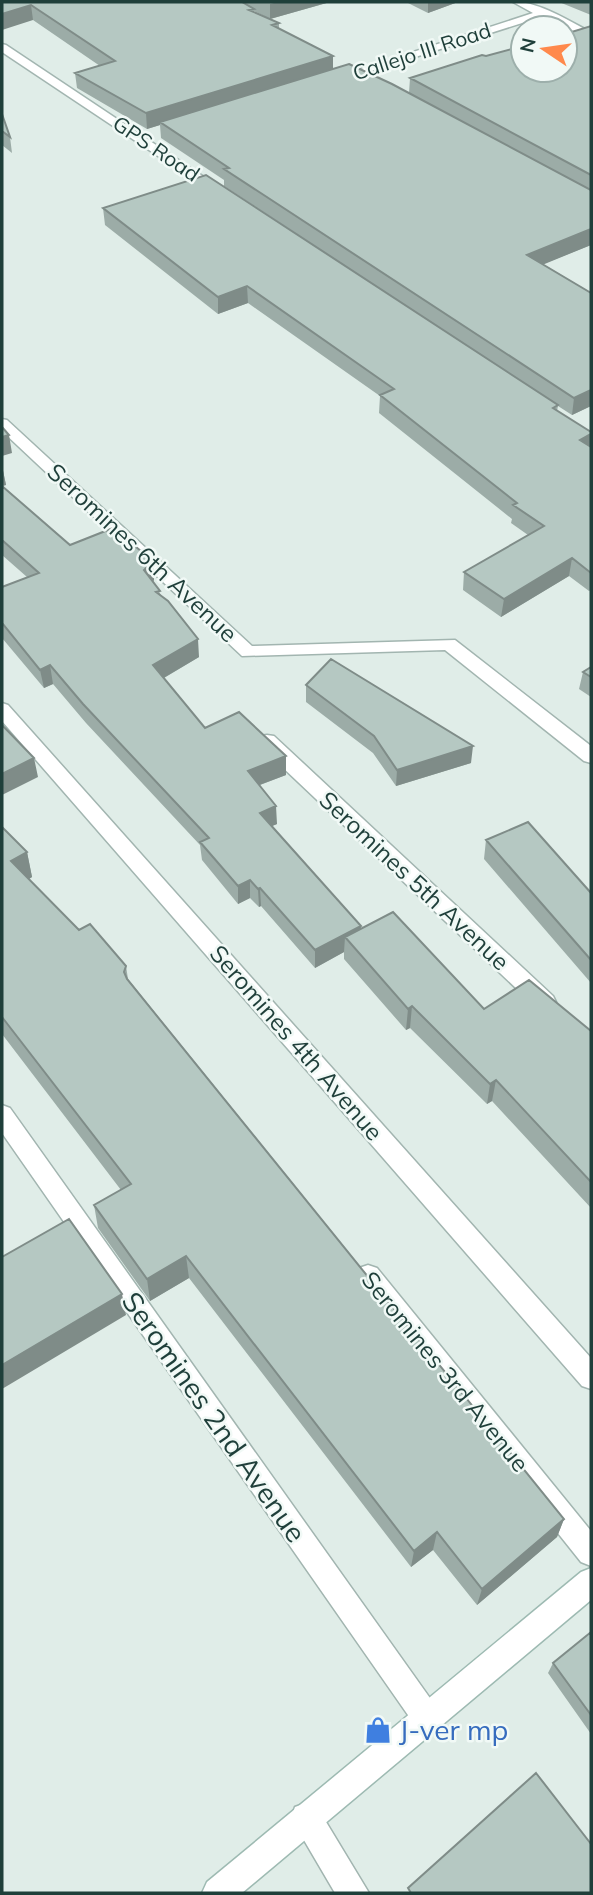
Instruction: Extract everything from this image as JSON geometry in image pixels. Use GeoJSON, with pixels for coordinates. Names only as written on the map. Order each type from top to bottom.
{"type":"FeatureCollection","features":[{"type":"Feature","properties":{"kind":"street"},"geometry":{"type":"LineString","coordinates":[[518,2],[591,36]]}},
{"type":"Feature","properties":{"kind":"street","name":"Callejo III Road"},"geometry":{"type":"LineString","coordinates":[[318,84],[543,13]]}},
{"type":"Feature","properties":{"kind":"street","name":"GPS Road"},"geometry":{"type":"LineString","coordinates":[[2,47],[146,136],[234,201]]}},
{"type":"Feature","properties":{"kind":"street"},"geometry":{"type":"LineString","coordinates":[[336,62],[368,79]]}},
{"type":"Feature","properties":{"kind":"street","name":"Seromines 6th Avenue"},"geometry":{"type":"LineString","coordinates":[[2,423],[248,652],[449,644],[591,756]]}},
{"type":"Feature","properties":{"kind":"street","name":"Seromines 4th Avenue"},"geometry":{"type":"LineString","coordinates":[[2,709],[591,1377]]}},
{"type":"Feature","properties":{"kind":"street","name":"Seromines 5th Avenue"},"geometry":{"type":"LineString","coordinates":[[250,726],[503,965],[562,1017]]}},
{"type":"Feature","properties":{"kind":"street","name":"Seromines 2nd Avenue"},"geometry":{"type":"LineString","coordinates":[[2,1115],[427,1718]]}},
{"type":"Feature","properties":{"kind":"street","name":"Seromines 3rd Avenue"},"geometry":{"type":"LineString","coordinates":[[357,1263],[591,1552]]}},
{"type":"Feature","properties":{"kind":"street"},"geometry":{"type":"LineString","coordinates":[[218,1893],[591,1582]]}},
{"type":"Feature","properties":{"kind":"street"},"geometry":{"type":"LineString","coordinates":[[306,1818],[353,1893]]}},
{"type":"Feature","properties":{"kind":"building"},"geometry":{"type":"Polygon","coordinates":[[[2,2],[242,2],[254,9],[249,10],[279,23],[272,25],[333,56],[146,113],[75,73],[115,61],[31,5],[2,14],[2,2]]]}},
{"type":"Feature","properties":{"kind":"building"},"geometry":{"type":"Polygon","coordinates":[[[591,26],[591,175],[410,78],[482,55],[509,50],[509,84],[579,84],[579,30],[591,26]]]}},
{"type":"Feature","properties":{"kind":"building"},"geometry":{"type":"Polygon","coordinates":[[[349,64],[392,84],[591,190],[591,229],[527,255],[591,293],[591,390],[574,398],[224,169],[229,168],[160,122],[349,64]]]}},
{"type":"Feature","properties":{"kind":"building"},"geometry":{"type":"Polygon","coordinates":[[[2,114],[10,137],[2,131],[2,114]]]}},
{"type":"Feature","properties":{"kind":"building"},"geometry":{"type":"Polygon","coordinates":[[[206,175],[558,405],[553,408],[591,432],[580,440],[591,447],[591,573],[572,558],[504,599],[464,572],[544,526],[513,505],[517,503],[380,395],[394,389],[247,286],[218,297],[103,208],[206,175]]]}},
{"type":"Feature","properties":{"kind":"building"},"geometry":{"type":"Polygon","coordinates":[[[2,427],[9,435],[2,437],[2,427]]]}},
{"type":"Feature","properties":{"kind":"building"},"geometry":{"type":"Polygon","coordinates":[[[2,486],[70,545],[113,528],[153,561],[144,570],[160,591],[156,592],[168,601],[198,639],[153,665],[205,728],[239,712],[286,756],[248,771],[276,806],[260,813],[361,926],[315,950],[260,888],[250,880],[238,886],[200,842],[209,838],[50,665],[40,670],[2,623],[2,587],[39,573],[2,540],[2,486]]]}},
{"type":"Feature","properties":{"kind":"building"},"geometry":{"type":"Polygon","coordinates":[[[331,659],[473,746],[397,770],[374,736],[306,685],[331,659]]]}},
{"type":"Feature","properties":{"kind":"building"},"geometry":{"type":"Polygon","coordinates":[[[591,667],[591,677],[583,672],[591,667]]]}},
{"type":"Feature","properties":{"kind":"building"},"geometry":{"type":"Polygon","coordinates":[[[2,725],[34,758],[2,774],[2,725]]]}},
{"type":"Feature","properties":{"kind":"building"},"geometry":{"type":"Polygon","coordinates":[[[528,822],[591,893],[591,960],[486,840],[528,822]]]}},
{"type":"Feature","properties":{"kind":"building"},"geometry":{"type":"Polygon","coordinates":[[[2,827],[27,852],[11,861],[79,930],[90,924],[126,966],[124,972],[127,979],[564,1519],[482,1589],[437,1532],[414,1551],[186,1256],[147,1279],[94,1205],[131,1184],[2,1017],[2,827]]]}},
{"type":"Feature","properties":{"kind":"building"},"geometry":{"type":"Polygon","coordinates":[[[393,912],[484,1009],[529,980],[591,1031],[591,1182],[496,1080],[490,1084],[412,1006],[408,1009],[345,937],[393,912]]]}},
{"type":"Feature","properties":{"kind":"building"},"geometry":{"type":"Polygon","coordinates":[[[69,1219],[122,1294],[2,1365],[2,1257],[69,1219]]]}},
{"type":"Feature","properties":{"kind":"building"},"geometry":{"type":"Polygon","coordinates":[[[591,1632],[591,1715],[553,1663],[591,1632]]]}},
{"type":"Feature","properties":{"kind":"building"},"geometry":{"type":"Polygon","coordinates":[[[536,1773],[591,1844],[591,1893],[411,1893],[408,1888],[536,1773]]]}},
{"type":"Feature","properties":{"kind":"place","name":"J-ver mp"},"geometry":{"type":"Point","coordinates":[378,1730]}}]}
